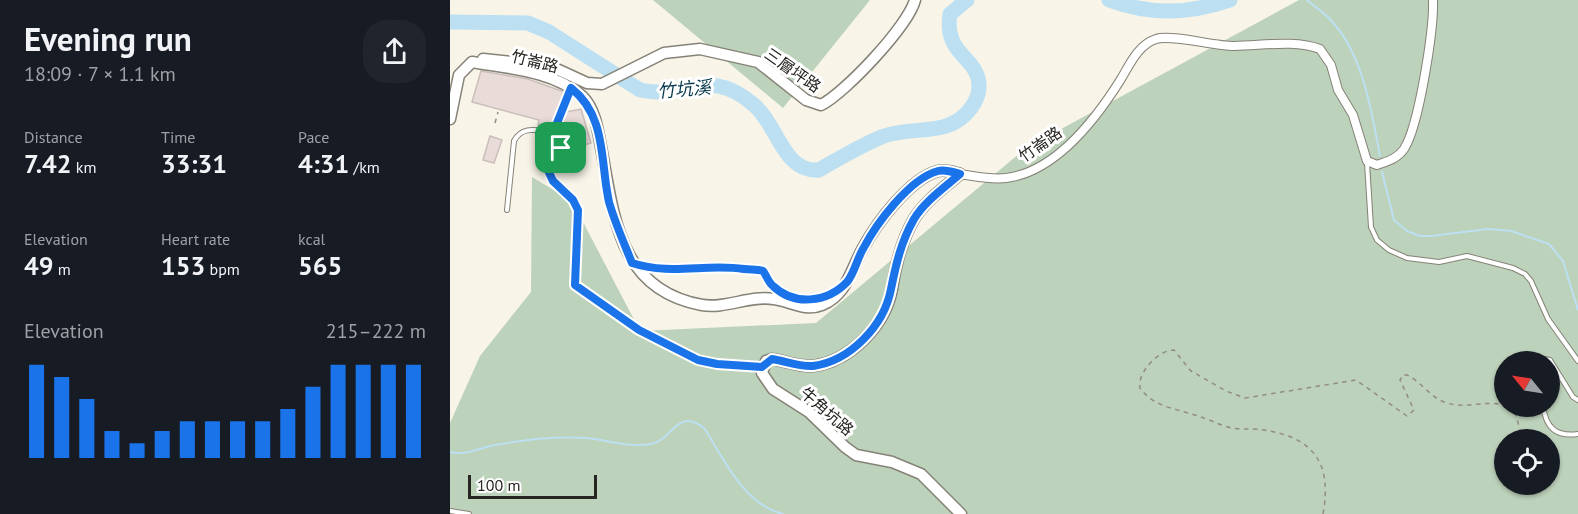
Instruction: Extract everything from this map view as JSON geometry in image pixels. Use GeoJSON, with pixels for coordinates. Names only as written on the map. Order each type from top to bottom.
{"type":"FeatureCollection","features":[{"type":"Feature","properties":{"kind":"street","name":"三層坪路"},"geometry":{"type":"LineString","coordinates":[[471,62],[496,58],[550,66],[587,83],[602,84],[664,53],[700,49],[748,58],[765,66],[806,100],[821,105],[840,92],[903,26],[915,0]]}},
{"type":"Feature","properties":{"kind":"street"},"geometry":{"type":"LineString","coordinates":[[1367,161],[1377,165],[1394,159],[1409,140],[1415,124],[1433,0]]}},
{"type":"Feature","properties":{"kind":"street","name":"竹崙路"},"geometry":{"type":"LineString","coordinates":[[471,62],[540,75],[571,88],[585,99],[598,129],[610,203],[632,263],[647,281],[672,294],[711,307],[763,298],[811,308],[823,305],[837,296],[848,281],[867,242],[894,204],[917,183],[938,171],[948,170],[960,174],[1005,178],[1021,175],[1042,165],[1084,128],[1114,91],[1139,50],[1158,38],[1220,46],[1294,45],[1320,49],[1331,65],[1338,90],[1353,115],[1367,161]]}},
{"type":"Feature","properties":{"kind":"street"},"geometry":{"type":"LineString","coordinates":[[450,119],[459,75],[471,62]]}},
{"type":"Feature","properties":{"kind":"street","name":"牛角坑路"},"geometry":{"type":"LineString","coordinates":[[960,174],[924,205],[915,218],[898,253],[886,305],[858,345],[846,354],[812,366],[772,359],[762,367],[764,380],[773,389],[810,412],[845,447],[856,455],[892,462],[921,474],[961,514]]}},
{"type":"Feature","properties":{"kind":"lane"},"geometry":{"type":"LineString","coordinates":[[507,210],[514,141],[518,134],[525,130],[550,132],[555,128],[571,88]]}},
{"type":"Feature","properties":{"kind":"lane"},"geometry":{"type":"LineString","coordinates":[[1367,161],[1371,227],[1377,240],[1389,250],[1407,258],[1439,262],[1467,256],[1513,268],[1525,274],[1531,281],[1548,319],[1578,361]]}},
{"type":"Feature","properties":{"kind":"lane"},"geometry":{"type":"LineString","coordinates":[[632,263],[663,271],[725,266],[760,270],[770,284],[780,291],[809,300],[826,296],[848,281]]}},
{"type":"Feature","properties":{"kind":"lane"},"geometry":{"type":"LineString","coordinates":[[575,285],[639,330],[698,360],[717,364],[762,367]]}},
{"type":"Feature","properties":{"kind":"lane"},"geometry":{"type":"LineString","coordinates":[[1560,374],[1578,400]]}},
{"type":"Feature","properties":{"kind":"lane"},"geometry":{"type":"LineString","coordinates":[[1545,417],[1550,428],[1567,436],[1578,434]]}},
{"type":"Feature","properties":{"kind":"lane"},"geometry":{"type":"LineString","coordinates":[[450,511],[469,514]]}},
{"type":"Feature","properties":{"kind":"path"},"geometry":{"type":"LineString","coordinates":[[495,123],[498,112]]}},
{"type":"Feature","properties":{"kind":"path"},"geometry":{"type":"LineString","coordinates":[[550,132],[555,143],[561,148],[569,168],[552,163],[545,164],[546,167],[553,181],[573,200],[578,210],[575,285]]}},
{"type":"Feature","properties":{"kind":"path"},"geometry":{"type":"LineString","coordinates":[[1323,514],[1324,473],[1314,451],[1304,443],[1265,430],[1231,428],[1162,405],[1145,395],[1140,388],[1138,382],[1142,373],[1163,353],[1174,350],[1191,371],[1226,391],[1245,398],[1356,380],[1407,416],[1414,410],[1400,380],[1403,375],[1407,375],[1428,393],[1451,404],[1494,403]]}},
{"type":"Feature","properties":{"kind":"green space"},"geometry":{"type":"Polygon","coordinates":[[[653,0],[870,0],[783,108],[653,0]]]}},
{"type":"Feature","properties":{"kind":"green space"},"geometry":{"type":"Polygon","coordinates":[[[1299,0],[1578,0],[1578,514],[450,514],[450,423],[480,356],[531,292],[532,177],[572,201],[640,331],[816,323],[1026,148],[1299,0]]]}},
{"type":"Feature","properties":{"kind":"building"},"geometry":{"type":"Polygon","coordinates":[[[481,71],[528,79],[564,92],[552,125],[549,128],[538,125],[539,120],[472,102],[481,71]]]}},
{"type":"Feature","properties":{"kind":"building"},"geometry":{"type":"Polygon","coordinates":[[[581,109],[591,143],[573,148],[571,142],[564,143],[558,130],[566,112],[581,109]]]}},
{"type":"Feature","properties":{"kind":"building"},"geometry":{"type":"Polygon","coordinates":[[[490,136],[502,140],[494,163],[483,160],[490,136]]]}},
{"type":"Feature","properties":{"kind":"waterway","name":"竹坑溪"},"geometry":{"type":"LineString","coordinates":[[450,22],[528,23],[549,32],[640,90],[657,92],[710,85],[738,93],[762,114],[782,146],[797,164],[807,169],[819,170],[884,136],[942,127],[953,123],[971,108],[978,93],[978,77],[956,48],[949,28],[950,14],[967,0]]}},
{"type":"Feature","properties":{"kind":"waterway","name":"竹坑溪"},"geometry":{"type":"LineString","coordinates":[[1109,0],[1139,8],[1170,11],[1200,8],[1230,0]]}},
{"type":"Feature","properties":{"kind":"waterway"},"geometry":{"type":"LineString","coordinates":[[1307,0],[1332,21],[1353,54],[1365,88],[1380,156]]}},
{"type":"Feature","properties":{"kind":"waterway"},"geometry":{"type":"LineString","coordinates":[[1382,172],[1394,220],[1407,231],[1420,236],[1488,229],[1511,231],[1549,244],[1563,261],[1578,310]]}},
{"type":"Feature","properties":{"kind":"waterway"},"geometry":{"type":"LineString","coordinates":[[450,452],[466,452],[513,442],[563,438],[587,438],[635,445],[651,444],[665,437],[676,426],[688,421],[705,429],[737,480],[757,501],[783,514]]}},
{"type":"Feature","properties":{"kind":"route"},"geometry":{"type":"LineString","coordinates":[[571,88],[585,99],[598,129],[610,203],[632,263],[663,271],[725,266],[757,269],[765,273],[773,287],[789,296],[809,300],[826,296],[848,281],[862,249],[875,228],[894,204],[910,189],[938,171],[948,170],[960,174],[924,205],[915,218],[898,253],[886,305],[858,345],[846,354],[812,366],[772,359],[762,367],[750,364],[717,364],[698,360],[639,330],[575,285],[578,210],[573,200],[553,181],[545,164],[552,163],[569,168],[561,148],[555,143],[550,132],[555,128],[571,88]]}}]}
